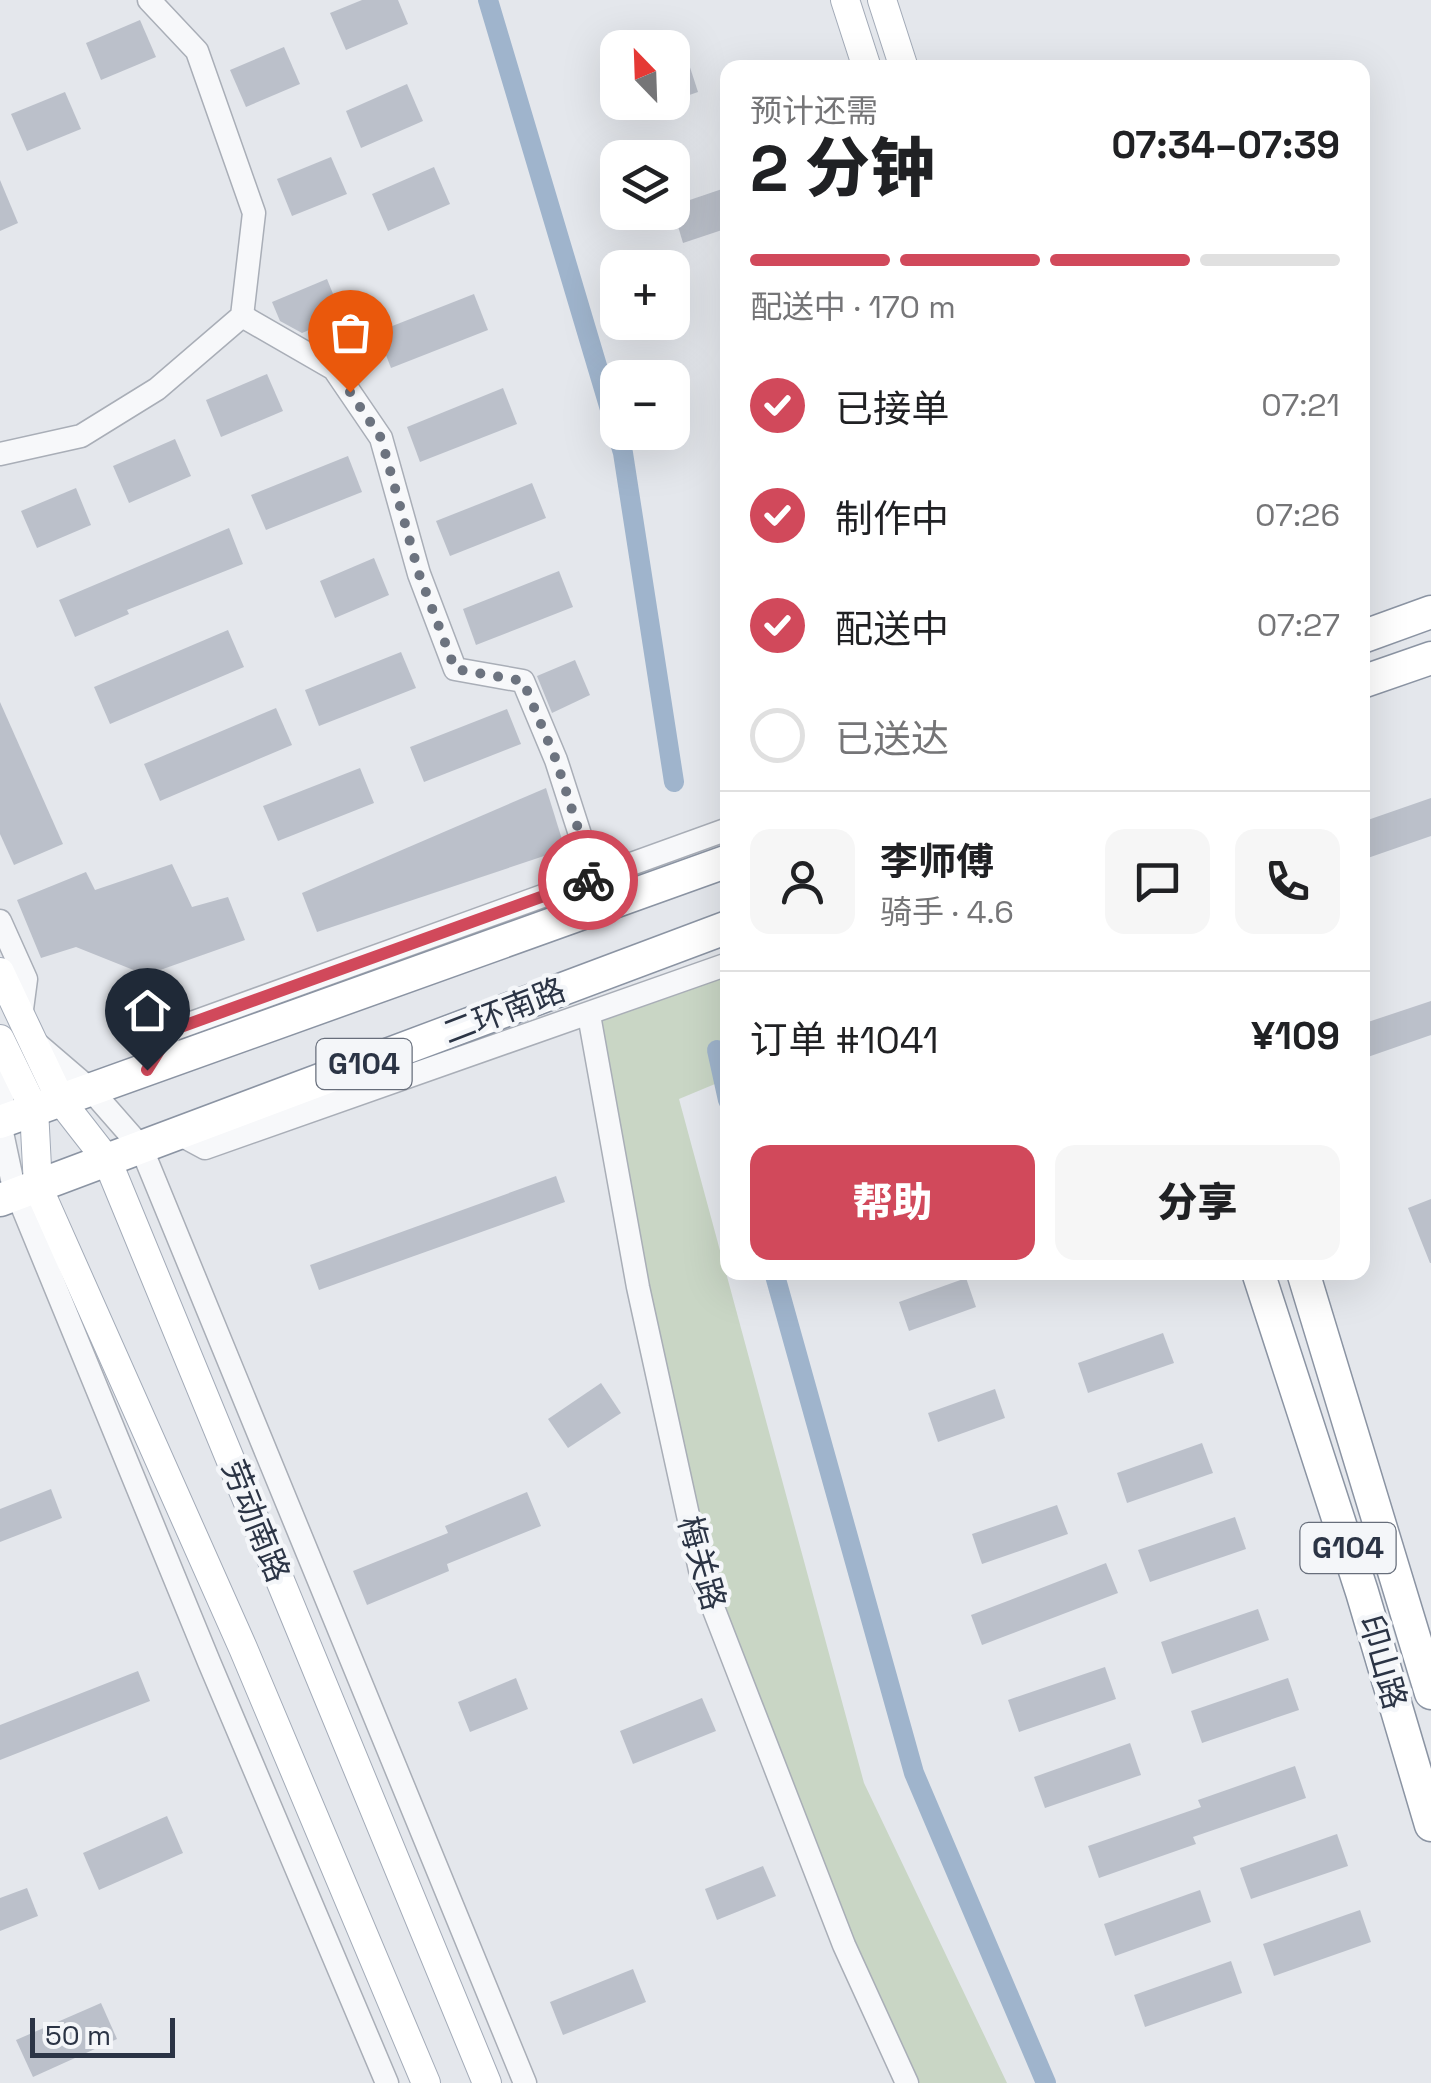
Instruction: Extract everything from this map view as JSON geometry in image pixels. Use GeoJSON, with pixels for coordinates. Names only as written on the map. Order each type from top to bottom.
{"type":"FeatureCollection","features":[{"type":"Feature","properties":{"kind":"highway"},"geometry":{"type":"LineString","coordinates":[[1370,634],[1431,612]]}},
{"type":"Feature","properties":{"kind":"highway"},"geometry":{"type":"LineString","coordinates":[[1370,679],[1431,658]]}},
{"type":"Feature","properties":{"kind":"highway","name":"二环南路"},"geometry":{"type":"LineString","coordinates":[[0,1121],[720,864]]}},
{"type":"Feature","properties":{"kind":"highway","name":"二环南路"},"geometry":{"type":"LineString","coordinates":[[18,1194],[720,930]]}},
{"type":"Feature","properties":{"kind":"highway","name":"印山路"},"geometry":{"type":"LineString","coordinates":[[1261,1280],[1362,1592],[1431,1825]]}},
{"type":"Feature","properties":{"kind":"highway","name":"印山路"},"geometry":{"type":"LineString","coordinates":[[1306,1280],[1431,1692]]}},
{"type":"Feature","properties":{"kind":"main road"},"geometry":{"type":"LineString","coordinates":[[845,0],[865,60]]}},
{"type":"Feature","properties":{"kind":"main road"},"geometry":{"type":"LineString","coordinates":[[882,0],[901,60]]}},
{"type":"Feature","properties":{"kind":"main road","name":"劳动南路"},"geometry":{"type":"LineString","coordinates":[[0,972],[62,1100],[107,1160],[487,2083]]}},
{"type":"Feature","properties":{"kind":"main road","name":"劳动南路"},"geometry":{"type":"LineString","coordinates":[[4,1048],[62,1100]]}},
{"type":"Feature","properties":{"kind":"main road","name":"劳动南路"},"geometry":{"type":"LineString","coordinates":[[62,1100],[18,1194],[242,1648],[426,2083]]}},
{"type":"Feature","properties":{"kind":"street"},"geometry":{"type":"LineString","coordinates":[[0,454],[81,436],[156,389],[242,316],[254,213],[197,51],[149,0]]}},
{"type":"Feature","properties":{"kind":"street"},"geometry":{"type":"LineString","coordinates":[[242,316],[334,369],[381,438],[419,574],[455,669],[523,681],[556,760],[594,878]]}},
{"type":"Feature","properties":{"kind":"street"},"geometry":{"type":"LineString","coordinates":[[147,1070],[172,1030],[720,832]]}},
{"type":"Feature","properties":{"kind":"street"},"geometry":{"type":"LineString","coordinates":[[0,922],[26,979],[27,1029]]}},
{"type":"Feature","properties":{"kind":"street"},"geometry":{"type":"LineString","coordinates":[[178,1134],[205,1148],[720,967]]}},
{"type":"Feature","properties":{"kind":"street","name":"梅关路"},"geometry":{"type":"LineString","coordinates":[[590,1015],[638,1287],[702,1579],[844,1945],[907,2083]]}},
{"type":"Feature","properties":{"kind":"street"},"geometry":{"type":"LineString","coordinates":[[4,1048],[0,1121],[18,1194],[387,2083]]}},
{"type":"Feature","properties":{"kind":"street"},"geometry":{"type":"LineString","coordinates":[[62,1100],[141,1147],[525,2083]]}},
{"type":"Feature","properties":{"kind":"green space"},"geometry":{"type":"Polygon","coordinates":[[[720,967],[720,1082],[679,1099],[720,1251],[720,1280],[728,1280],[864,1783],[1007,2083],[907,2083],[702,1579],[589,1015],[720,967]]]}},
{"type":"Feature","properties":{"kind":"building"},"geometry":{"type":"Polygon","coordinates":[[[362,0],[398,0],[408,24],[346,50],[330,13],[362,0]]]}},
{"type":"Feature","properties":{"kind":"building"},"geometry":{"type":"Polygon","coordinates":[[[140,20],[156,57],[101,80],[86,43],[140,20]]]}},
{"type":"Feature","properties":{"kind":"building"},"geometry":{"type":"Polygon","coordinates":[[[284,47],[300,84],[246,107],[230,70],[284,47]]]}},
{"type":"Feature","properties":{"kind":"building"},"geometry":{"type":"Polygon","coordinates":[[[690,67],[698,92],[690,95],[690,67]]]}},
{"type":"Feature","properties":{"kind":"building"},"geometry":{"type":"Polygon","coordinates":[[[407,84],[423,121],[361,148],[346,111],[407,84]]]}},
{"type":"Feature","properties":{"kind":"building"},"geometry":{"type":"Polygon","coordinates":[[[65,92],[81,129],[27,151],[11,114],[65,92]]]}},
{"type":"Feature","properties":{"kind":"building"},"geometry":{"type":"Polygon","coordinates":[[[331,157],[347,194],[292,216],[277,179],[331,157]]]}},
{"type":"Feature","properties":{"kind":"building"},"geometry":{"type":"Polygon","coordinates":[[[434,167],[450,204],[388,231],[372,194],[434,167]]]}},
{"type":"Feature","properties":{"kind":"building"},"geometry":{"type":"Polygon","coordinates":[[[0,180],[18,223],[0,231],[0,180]]]}},
{"type":"Feature","properties":{"kind":"building"},"geometry":{"type":"Polygon","coordinates":[[[720,190],[720,231],[683,243],[679,230],[690,230],[690,200],[720,190]]]}},
{"type":"Feature","properties":{"kind":"building"},"geometry":{"type":"Polygon","coordinates":[[[327,279],[342,316],[302,333],[280,321],[272,302],[327,279]]]}},
{"type":"Feature","properties":{"kind":"building"},"geometry":{"type":"Polygon","coordinates":[[[474,294],[488,330],[391,368],[377,332],[474,294]]]}},
{"type":"Feature","properties":{"kind":"building"},"geometry":{"type":"Polygon","coordinates":[[[267,374],[283,411],[221,437],[206,400],[267,374]]]}},
{"type":"Feature","properties":{"kind":"building"},"geometry":{"type":"Polygon","coordinates":[[[503,388],[517,424],[420,462],[407,427],[503,388]]]}},
{"type":"Feature","properties":{"kind":"building"},"geometry":{"type":"Polygon","coordinates":[[[175,439],[191,476],[129,503],[113,466],[175,439]]]}},
{"type":"Feature","properties":{"kind":"building"},"geometry":{"type":"Polygon","coordinates":[[[348,456],[362,492],[266,530],[251,495],[348,456]]]}},
{"type":"Feature","properties":{"kind":"building"},"geometry":{"type":"Polygon","coordinates":[[[532,483],[546,518],[450,556],[436,521],[532,483]]]}},
{"type":"Feature","properties":{"kind":"building"},"geometry":{"type":"Polygon","coordinates":[[[76,488],[91,525],[37,548],[21,511],[76,488]]]}},
{"type":"Feature","properties":{"kind":"building"},"geometry":{"type":"Polygon","coordinates":[[[229,528],[243,564],[127,610],[129,614],[75,637],[59,600],[229,528]]]}},
{"type":"Feature","properties":{"kind":"building"},"geometry":{"type":"Polygon","coordinates":[[[374,558],[389,595],[335,618],[320,581],[374,558]]]}},
{"type":"Feature","properties":{"kind":"building"},"geometry":{"type":"Polygon","coordinates":[[[559,571],[573,607],[476,645],[463,609],[559,571]]]}},
{"type":"Feature","properties":{"kind":"building"},"geometry":{"type":"Polygon","coordinates":[[[228,630],[244,667],[110,724],[94,687],[228,630]]]}},
{"type":"Feature","properties":{"kind":"building"},"geometry":{"type":"Polygon","coordinates":[[[401,652],[416,688],[319,726],[305,690],[401,652]]]}},
{"type":"Feature","properties":{"kind":"building"},"geometry":{"type":"Polygon","coordinates":[[[575,660],[590,695],[552,713],[537,676],[575,660]]]}},
{"type":"Feature","properties":{"kind":"building"},"geometry":{"type":"Polygon","coordinates":[[[0,702],[63,844],[14,865],[0,834],[0,702]]]}},
{"type":"Feature","properties":{"kind":"building"},"geometry":{"type":"Polygon","coordinates":[[[276,708],[292,745],[160,801],[144,764],[276,708]]]}},
{"type":"Feature","properties":{"kind":"building"},"geometry":{"type":"Polygon","coordinates":[[[507,709],[521,744],[424,782],[410,747],[507,709]]]}},
{"type":"Feature","properties":{"kind":"building"},"geometry":{"type":"Polygon","coordinates":[[[360,768],[374,803],[278,841],[263,806],[360,768]]]}},
{"type":"Feature","properties":{"kind":"building"},"geometry":{"type":"Polygon","coordinates":[[[546,788],[565,849],[317,932],[302,893],[546,788]]]}},
{"type":"Feature","properties":{"kind":"building"},"geometry":{"type":"Polygon","coordinates":[[[1431,798],[1431,836],[1370,857],[1370,819],[1431,798]]]}},
{"type":"Feature","properties":{"kind":"building"},"geometry":{"type":"Polygon","coordinates":[[[172,864],[192,907],[228,897],[245,940],[146,975],[76,947],[41,958],[17,900],[86,872],[95,890],[172,864]]]}},
{"type":"Feature","properties":{"kind":"building"},"geometry":{"type":"Polygon","coordinates":[[[1431,1001],[1431,1035],[1370,1056],[1370,1021],[1431,1001]]]}},
{"type":"Feature","properties":{"kind":"building"},"geometry":{"type":"Polygon","coordinates":[[[556,1176],[565,1202],[319,1290],[310,1265],[556,1176]]]}},
{"type":"Feature","properties":{"kind":"building"},"geometry":{"type":"Polygon","coordinates":[[[1431,1199],[1431,1263],[1430,1263],[1408,1208],[1431,1199]]]}},
{"type":"Feature","properties":{"kind":"building"},"geometry":{"type":"Polygon","coordinates":[[[967,1280],[976,1307],[909,1331],[899,1302],[967,1280]]]}},
{"type":"Feature","properties":{"kind":"building"},"geometry":{"type":"Polygon","coordinates":[[[1163,1333],[1174,1363],[1088,1393],[1078,1363],[1163,1333]]]}},
{"type":"Feature","properties":{"kind":"building"},"geometry":{"type":"Polygon","coordinates":[[[601,1383],[621,1413],[568,1448],[548,1419],[601,1383]]]}},
{"type":"Feature","properties":{"kind":"building"},"geometry":{"type":"Polygon","coordinates":[[[995,1389],[1005,1418],[938,1442],[928,1413],[995,1389]]]}},
{"type":"Feature","properties":{"kind":"building"},"geometry":{"type":"Polygon","coordinates":[[[1202,1443],[1213,1473],[1127,1503],[1117,1473],[1202,1443]]]}},
{"type":"Feature","properties":{"kind":"building"},"geometry":{"type":"Polygon","coordinates":[[[51,1489],[62,1518],[0,1542],[0,1509],[51,1489]]]}},
{"type":"Feature","properties":{"kind":"building"},"geometry":{"type":"Polygon","coordinates":[[[527,1492],[541,1526],[447,1564],[449,1571],[367,1605],[353,1571],[448,1533],[445,1526],[527,1492]]]}},
{"type":"Feature","properties":{"kind":"building"},"geometry":{"type":"Polygon","coordinates":[[[1057,1505],[1068,1534],[982,1564],[972,1534],[1057,1505]]]}},
{"type":"Feature","properties":{"kind":"building"},"geometry":{"type":"Polygon","coordinates":[[[1235,1517],[1246,1549],[1150,1582],[1138,1550],[1235,1517]]]}},
{"type":"Feature","properties":{"kind":"building"},"geometry":{"type":"Polygon","coordinates":[[[1106,1563],[1118,1593],[982,1645],[971,1615],[1106,1563]]]}},
{"type":"Feature","properties":{"kind":"building"},"geometry":{"type":"Polygon","coordinates":[[[1258,1609],[1269,1640],[1172,1674],[1161,1642],[1258,1609]]]}},
{"type":"Feature","properties":{"kind":"building"},"geometry":{"type":"Polygon","coordinates":[[[1105,1667],[1116,1699],[1019,1732],[1008,1700],[1105,1667]]]}},
{"type":"Feature","properties":{"kind":"building"},"geometry":{"type":"Polygon","coordinates":[[[138,1671],[150,1701],[0,1760],[0,1725],[138,1671]]]}},
{"type":"Feature","properties":{"kind":"building"},"geometry":{"type":"Polygon","coordinates":[[[516,1678],[528,1709],[470,1732],[458,1702],[516,1678]]]}},
{"type":"Feature","properties":{"kind":"building"},"geometry":{"type":"Polygon","coordinates":[[[1288,1678],[1299,1710],[1202,1743],[1191,1711],[1288,1678]]]}},
{"type":"Feature","properties":{"kind":"building"},"geometry":{"type":"Polygon","coordinates":[[[702,1698],[716,1731],[633,1764],[620,1731],[702,1698]]]}},
{"type":"Feature","properties":{"kind":"building"},"geometry":{"type":"Polygon","coordinates":[[[1130,1743],[1141,1775],[1045,1808],[1034,1777],[1130,1743]]]}},
{"type":"Feature","properties":{"kind":"building"},"geometry":{"type":"Polygon","coordinates":[[[1295,1766],[1306,1798],[1193,1837],[1196,1844],[1099,1878],[1088,1846],[1201,1807],[1198,1800],[1295,1766]]]}},
{"type":"Feature","properties":{"kind":"building"},"geometry":{"type":"Polygon","coordinates":[[[167,1816],[183,1853],[99,1890],[83,1853],[167,1816]]]}},
{"type":"Feature","properties":{"kind":"building"},"geometry":{"type":"Polygon","coordinates":[[[1337,1834],[1348,1866],[1251,1899],[1240,1868],[1337,1834]]]}},
{"type":"Feature","properties":{"kind":"building"},"geometry":{"type":"Polygon","coordinates":[[[763,1866],[776,1896],[717,1920],[705,1889],[763,1866]]]}},
{"type":"Feature","properties":{"kind":"building"},"geometry":{"type":"Polygon","coordinates":[[[27,1888],[38,1916],[0,1931],[0,1898],[27,1888]]]}},
{"type":"Feature","properties":{"kind":"building"},"geometry":{"type":"Polygon","coordinates":[[[1200,1890],[1211,1922],[1115,1956],[1104,1924],[1200,1890]]]}},
{"type":"Feature","properties":{"kind":"building"},"geometry":{"type":"Polygon","coordinates":[[[1360,1910],[1371,1942],[1274,1976],[1263,1944],[1360,1910]]]}},
{"type":"Feature","properties":{"kind":"building"},"geometry":{"type":"Polygon","coordinates":[[[1231,1961],[1242,1993],[1145,2027],[1134,1995],[1231,1961]]]}},
{"type":"Feature","properties":{"kind":"building"},"geometry":{"type":"Polygon","coordinates":[[[633,1969],[646,2002],[563,2035],[550,2002],[633,1969]]]}},
{"type":"Feature","properties":{"kind":"building"},"geometry":{"type":"Polygon","coordinates":[[[101,2003],[117,2039],[33,2077],[16,2040],[101,2003]]]}},
{"type":"Feature","properties":{"kind":"waterway"},"geometry":{"type":"LineString","coordinates":[[488,0],[623,453],[674,782]]}},
{"type":"Feature","properties":{"kind":"waterway"},"geometry":{"type":"LineString","coordinates":[[717,1050],[720,1064]]}},
{"type":"Feature","properties":{"kind":"waterway"},"geometry":{"type":"LineString","coordinates":[[776,1280],[914,1773],[1046,2083]]}},
{"type":"Feature","properties":{"kind":"way so far"},"geometry":{"type":"LineString","coordinates":[[350,392],[381,438],[419,574],[455,669],[523,681],[556,760],[594,878],[588,880]]}},
{"type":"Feature","properties":{"kind":"route"},"geometry":{"type":"LineString","coordinates":[[147,1070],[172,1030],[588,880]]}}]}
